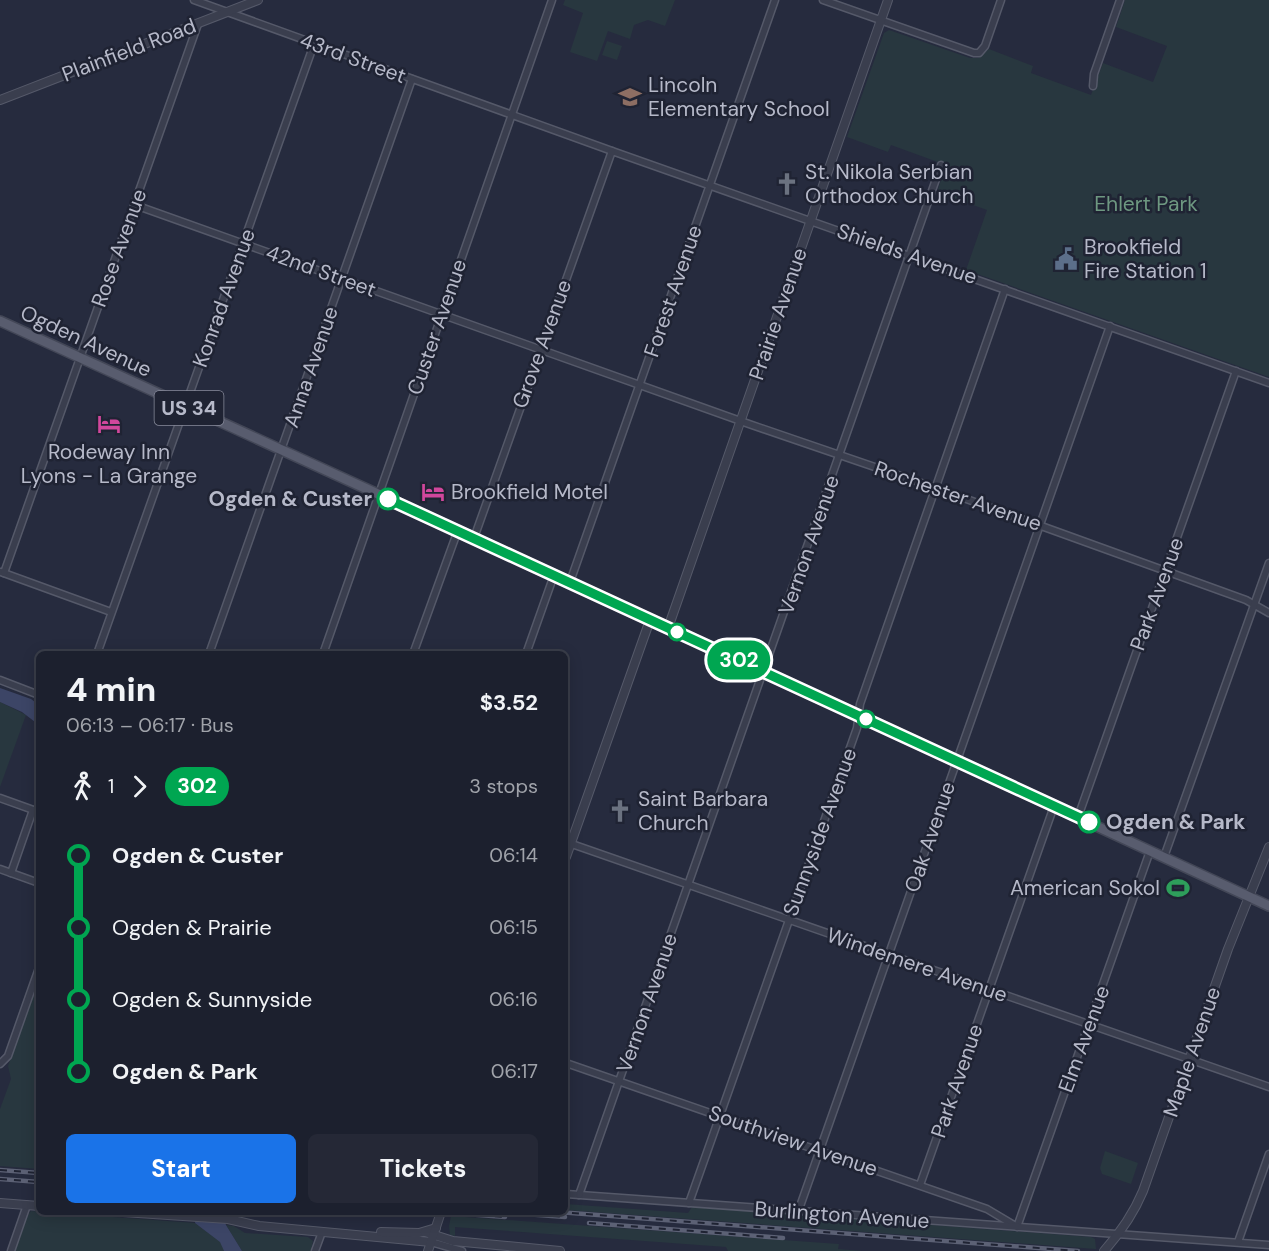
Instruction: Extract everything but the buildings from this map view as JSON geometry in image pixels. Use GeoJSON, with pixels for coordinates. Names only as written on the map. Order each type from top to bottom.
{"type":"FeatureCollection","features":[{"type":"Feature","properties":{"kind":"main road","name":"Ogden Avenue"},"geometry":{"type":"LineString","coordinates":[[0,321],[458,530],[1269,906]]}},
{"type":"Feature","properties":{"kind":"street","name":"43rd Street"},"geometry":{"type":"LineString","coordinates":[[194,0],[512,114]]}},
{"type":"Feature","properties":{"kind":"street","name":"Plainfield Road"},"geometry":{"type":"LineString","coordinates":[[0,100],[258,0]]}},
{"type":"Feature","properties":{"kind":"street","name":"Custer Avenue"},"geometry":{"type":"LineString","coordinates":[[323,651],[552,0]]}},
{"type":"Feature","properties":{"kind":"street","name":"Forest Avenue"},"geometry":{"type":"LineString","coordinates":[[570,582],[775,0]]}},
{"type":"Feature","properties":{"kind":"street"},"geometry":{"type":"LineString","coordinates":[[823,0],[969,52],[979,53],[985,46],[1001,0]]}},
{"type":"Feature","properties":{"kind":"street","name":"Prairie Avenue"},"geometry":{"type":"LineString","coordinates":[[668,628],[888,0]]}},
{"type":"Feature","properties":{"kind":"street"},"geometry":{"type":"LineString","coordinates":[[1094,86],[1094,74],[1120,0]]}},
{"type":"Feature","properties":{"kind":"street","name":"Rose Avenue"},"geometry":{"type":"LineString","coordinates":[[2,573],[198,24]]}},
{"type":"Feature","properties":{"kind":"street","name":"Konrad Avenue"},"geometry":{"type":"LineString","coordinates":[[98,651],[314,44]]}},
{"type":"Feature","properties":{"kind":"street","name":"Anna Avenue"},"geometry":{"type":"LineString","coordinates":[[209,651],[412,79]]}},
{"type":"Feature","properties":{"kind":"street","name":"Shields Avenue"},"geometry":{"type":"LineString","coordinates":[[512,114],[1269,383]]}},
{"type":"Feature","properties":{"kind":"street","name":"Grove Avenue"},"geometry":{"type":"LineString","coordinates":[[474,538],[612,151]]}},
{"type":"Feature","properties":{"kind":"street","name":"Vernon Avenue"},"geometry":{"type":"LineString","coordinates":[[579,1195],[765,672],[941,165]]}},
{"type":"Feature","properties":{"kind":"street","name":"42nd Street"},"geometry":{"type":"LineString","coordinates":[[135,205],[441,314]]}},
{"type":"Feature","properties":{"kind":"street","name":"Sunnyside Avenue"},"geometry":{"type":"LineString","coordinates":[[689,1203],[857,728],[860,704],[1005,289]]}},
{"type":"Feature","properties":{"kind":"street","name":"Rochester Avenue"},"geometry":{"type":"LineString","coordinates":[[441,314],[1040,525],[1246,600],[1269,613]]}},
{"type":"Feature","properties":{"kind":"street","name":"Oak Avenue"},"geometry":{"type":"LineString","coordinates":[[798,1212],[1110,326]]}},
{"type":"Feature","properties":{"kind":"street","name":"Park Avenue"},"geometry":{"type":"LineString","coordinates":[[1078,817],[1236,371]]}},
{"type":"Feature","properties":{"kind":"street"},"geometry":{"type":"LineString","coordinates":[[414,651],[458,530]]}},
{"type":"Feature","properties":{"kind":"street"},"geometry":{"type":"LineString","coordinates":[[1164,857],[1269,563]]}},
{"type":"Feature","properties":{"kind":"street"},"geometry":{"type":"LineString","coordinates":[[2,573],[111,612]]}},
{"type":"Feature","properties":{"kind":"street"},"geometry":{"type":"LineString","coordinates":[[527,651],[554,575]]}},
{"type":"Feature","properties":{"kind":"street"},"geometry":{"type":"LineString","coordinates":[[568,843],[650,620]]}},
{"type":"Feature","properties":{"kind":"street"},"geometry":{"type":"LineString","coordinates":[[0,680],[36,694]]}},
{"type":"Feature","properties":{"kind":"street"},"geometry":{"type":"LineString","coordinates":[[0,798],[36,811],[11,873]]}},
{"type":"Feature","properties":{"kind":"street","name":"Park Avenue"},"geometry":{"type":"LineString","coordinates":[[920,1185],[1054,806]]}},
{"type":"Feature","properties":{"kind":"street","name":"Windemere Avenue"},"geometry":{"type":"LineString","coordinates":[[568,843],[1269,1087]]}},
{"type":"Feature","properties":{"kind":"street","name":"Maple Avenue"},"geometry":{"type":"LineString","coordinates":[[1104,1251],[1133,1215],[1143,1191],[1269,847]]}},
{"type":"Feature","properties":{"kind":"street","name":"Elm Avenue"},"geometry":{"type":"LineString","coordinates":[[1017,1227],[1150,851]]}},
{"type":"Feature","properties":{"kind":"street"},"geometry":{"type":"LineString","coordinates":[[0,869],[36,882]]}},
{"type":"Feature","properties":{"kind":"street"},"geometry":{"type":"LineString","coordinates":[[0,1064],[8,1056],[36,977]]}},
{"type":"Feature","properties":{"kind":"street","name":"Southview Avenue"},"geometry":{"type":"LineString","coordinates":[[568,1064],[987,1209],[1017,1227]]}},
{"type":"Feature","properties":{"kind":"street"},"geometry":{"type":"LineString","coordinates":[[1238,1242],[1269,1154]]}},
{"type":"Feature","properties":{"kind":"street","name":"Burlington Avenue"},"geometry":{"type":"LineString","coordinates":[[568,1194],[1269,1245]]}},
{"type":"Feature","properties":{"kind":"street"},"geometry":{"type":"LineString","coordinates":[[0,1203],[36,1206]]}},
{"type":"Feature","properties":{"kind":"street"},"geometry":{"type":"LineString","coordinates":[[11,1251],[27,1205]]}},
{"type":"Feature","properties":{"kind":"street"},"geometry":{"type":"LineString","coordinates":[[164,1215],[228,1220],[259,1226],[322,1232],[434,1234],[462,1251]]}},
{"type":"Feature","properties":{"kind":"street"},"geometry":{"type":"LineString","coordinates":[[428,1251],[440,1215]]}},
{"type":"Feature","properties":{"kind":"street"},"geometry":{"type":"LineString","coordinates":[[315,1251],[322,1232]]}},
{"type":"Feature","properties":{"kind":"street"},"geometry":{"type":"LineString","coordinates":[[355,1234],[424,1232],[453,1241],[560,1251]]}},
{"type":"Feature","properties":{"kind":"street"},"geometry":{"type":"LineString","coordinates":[[434,1234],[436,1251]]}},
{"type":"Feature","properties":{"kind":"green space"},"geometry":{"type":"Polygon","coordinates":[[[565,0],[675,0],[665,26],[648,20],[634,25],[630,39],[608,31],[597,61],[570,52],[583,13],[563,5],[565,0]]]}},
{"type":"Feature","properties":{"kind":"green space","name":"Ehlert Park"},"geometry":{"type":"Polygon","coordinates":[[[1125,0],[1269,0],[1269,377],[966,270],[987,210],[937,192],[946,165],[891,145],[888,152],[847,137],[884,33],[889,30],[970,58],[978,58],[989,49],[1033,66],[1031,73],[1091,95],[1103,63],[1153,82],[1167,46],[1116,27],[1125,0]]]}},
{"type":"Feature","properties":{"kind":"green space"},"geometry":{"type":"Polygon","coordinates":[[[607,41],[622,46],[617,60],[602,55],[607,41]]]}},
{"type":"Feature","properties":{"kind":"green space"},"geometry":{"type":"Polygon","coordinates":[[[0,702],[26,715],[0,787],[0,702]]]}},
{"type":"Feature","properties":{"kind":"green space"},"geometry":{"type":"Polygon","coordinates":[[[36,987],[36,1169],[0,1166],[0,1109],[11,1079],[8,1066],[36,987]]]}},
{"type":"Feature","properties":{"kind":"green space"},"geometry":{"type":"Polygon","coordinates":[[[1105,1151],[1138,1163],[1131,1184],[1102,1174],[1100,1168],[1105,1151]]]}},
{"type":"Feature","properties":{"kind":"green space"},"geometry":{"type":"Polygon","coordinates":[[[568,1204],[688,1213],[692,1207],[1091,1237],[1095,1239],[1096,1249],[568,1210],[568,1204]]]}},
{"type":"Feature","properties":{"kind":"green space"},"geometry":{"type":"Polygon","coordinates":[[[31,1211],[36,1211],[36,1215],[86,1215],[195,1223],[221,1242],[224,1251],[15,1251],[31,1211]]]}},
{"type":"Feature","properties":{"kind":"green space"},"geometry":{"type":"Polygon","coordinates":[[[451,1216],[839,1244],[838,1249],[862,1251],[728,1251],[726,1247],[455,1227],[455,1236],[450,1235],[451,1216]]]}},
{"type":"Feature","properties":{"kind":"green space"},"geometry":{"type":"Polygon","coordinates":[[[226,1225],[234,1226],[245,1233],[308,1237],[313,1241],[311,1251],[242,1251],[226,1225]]]}},
{"type":"Feature","properties":{"kind":"water"},"geometry":{"type":"Polygon","coordinates":[[[0,688],[31,699],[36,703],[36,723],[22,712],[0,702],[0,688]]]}},
{"type":"Feature","properties":{"kind":"water"},"geometry":{"type":"Polygon","coordinates":[[[196,1215],[223,1215],[226,1225],[242,1251],[224,1251],[220,1242],[195,1223],[196,1215]]]}},
{"type":"Feature","properties":{"kind":"railway"},"geometry":{"type":"LineString","coordinates":[[0,1170],[36,1173]]}},
{"type":"Feature","properties":{"kind":"railway"},"geometry":{"type":"LineString","coordinates":[[0,1179],[36,1182]]}},
{"type":"Feature","properties":{"kind":"railway"},"geometry":{"type":"LineString","coordinates":[[568,1213],[1078,1251]]}},
{"type":"Feature","properties":{"kind":"railway"},"geometry":{"type":"LineString","coordinates":[[479,1215],[505,1217]]}},
{"type":"Feature","properties":{"kind":"railway"},"geometry":{"type":"LineString","coordinates":[[538,1215],[565,1217]]}},
{"type":"Feature","properties":{"kind":"railway"},"geometry":{"type":"LineString","coordinates":[[589,1223],[783,1238]]}},
{"type":"Feature","properties":{"kind":"bus line","name":"302"},"geometry":{"type":"LineString","coordinates":[[388,499],[1089,822]]}},
{"type":"Feature","properties":{"kind":"place","name":"Lincoln Elementary School"},"geometry":{"type":"Point","coordinates":[630,97]}},
{"type":"Feature","properties":{"kind":"place","name":"St. Nikola Serbian Orthodox Church"},"geometry":{"type":"Point","coordinates":[787,184]}},
{"type":"Feature","properties":{"kind":"place","name":"Brookfield Fire Station 1"},"geometry":{"type":"Point","coordinates":[1066,259]}},
{"type":"Feature","properties":{"kind":"place","name":"Rodeway Inn Lyons - La Grange"},"geometry":{"type":"Point","coordinates":[109,424]}},
{"type":"Feature","properties":{"kind":"place","name":"Brookfield Motel"},"geometry":{"type":"Point","coordinates":[433,492]}},
{"type":"Feature","properties":{"kind":"place","name":"Ogden & Custer"},"geometry":{"type":"Point","coordinates":[388,499]}},
{"type":"Feature","properties":{"kind":"place","name":"Saint Barbara Church"},"geometry":{"type":"Point","coordinates":[620,811]}},
{"type":"Feature","properties":{"kind":"place","name":"Ogden & Park"},"geometry":{"type":"Point","coordinates":[1089,822]}},
{"type":"Feature","properties":{"kind":"place","name":"American Sokol"},"geometry":{"type":"Point","coordinates":[1178,888]}}]}
